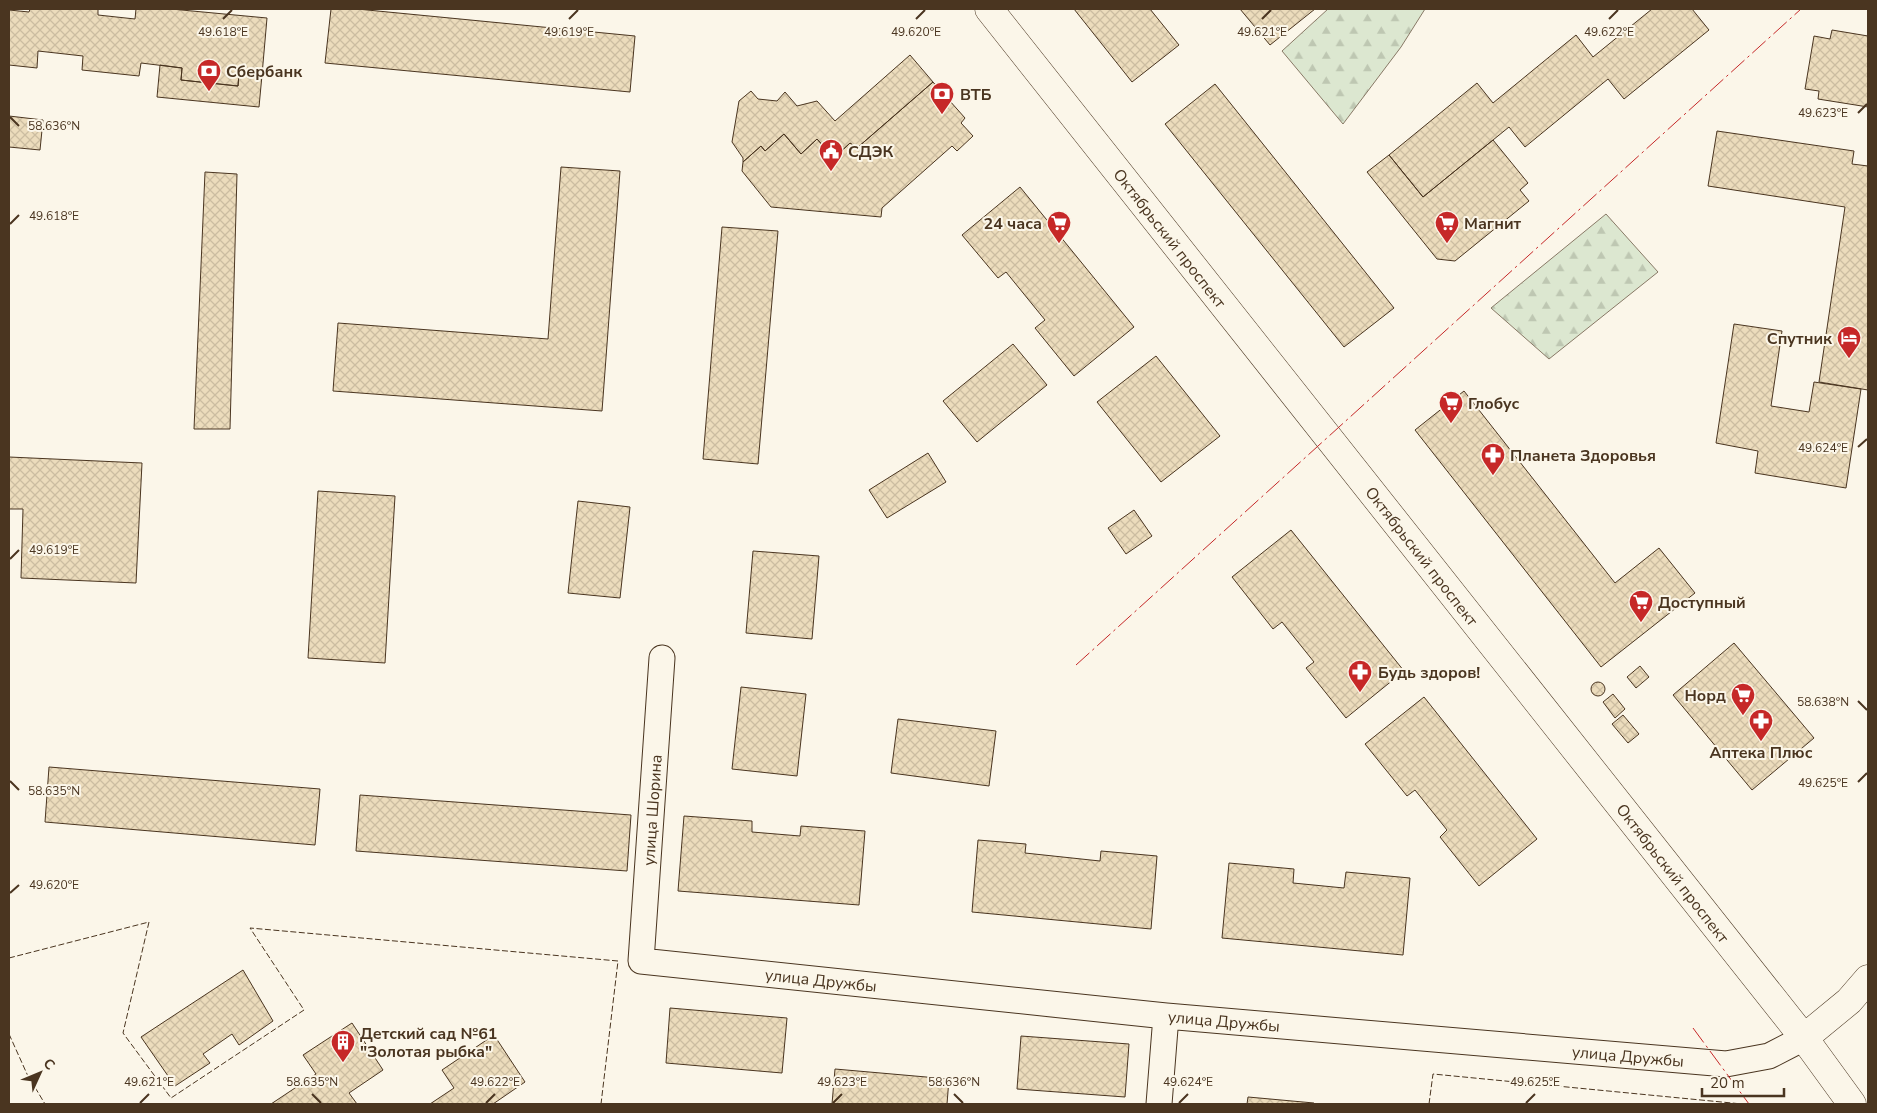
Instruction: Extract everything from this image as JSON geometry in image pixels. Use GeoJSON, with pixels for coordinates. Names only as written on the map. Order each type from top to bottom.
{"type":"FeatureCollection","features":[{"type":"Feature","properties":{"kind":"main road","name":"Октябрьский проспект"},"geometry":{"type":"LineString","coordinates":[[988,9],[1804,1038],[1852,1104]]}},
{"type":"Feature","properties":{"kind":"main road"},"geometry":{"type":"LineString","coordinates":[[1804,1038],[1849,1000],[1868,979]]}},
{"type":"Feature","properties":{"kind":"street","name":"улица Шорина"},"geometry":{"type":"LineString","coordinates":[[641,961],[662,658]]}},
{"type":"Feature","properties":{"kind":"street","name":"улица Дружбы"},"geometry":{"type":"LineString","coordinates":[[641,961],[1166,1016],[1726,1064],[1768,1056],[1804,1038]]}},
{"type":"Feature","properties":{"kind":"street"},"geometry":{"type":"LineString","coordinates":[[1159,1104],[1166,1016]]}},
{"type":"Feature","properties":{"kind":"green space"},"geometry":{"type":"Polygon","coordinates":[[[1328,9],[1425,9],[1401,47],[1343,124],[1282,51],[1328,9]]]}},
{"type":"Feature","properties":{"kind":"green space"},"geometry":{"type":"Polygon","coordinates":[[[1606,214],[1658,272],[1549,359],[1491,308],[1606,214]]]}},
{"type":"Feature","properties":{"kind":"building"},"geometry":{"type":"Polygon","coordinates":[[[30,9],[98,9],[98,15],[135,19],[136,9],[171,9],[267,18],[262,75],[239,73],[238,86],[181,80],[182,68],[141,63],[139,76],[82,70],[83,56],[38,51],[37,68],[9,65],[9,10],[29,12],[30,9]]]}},
{"type":"Feature","properties":{"kind":"building"},"geometry":{"type":"Polygon","coordinates":[[[331,9],[357,9],[635,36],[630,92],[325,63],[331,9]]]}},
{"type":"Feature","properties":{"kind":"building"},"geometry":{"type":"Polygon","coordinates":[[[1074,9],[1150,9],[1179,45],[1132,82],[1074,9]]]}},
{"type":"Feature","properties":{"kind":"building"},"geometry":{"type":"Polygon","coordinates":[[[1240,9],[1315,9],[1270,45],[1240,9]]]}},
{"type":"Feature","properties":{"kind":"building"},"geometry":{"type":"Polygon","coordinates":[[[1652,9],[1692,9],[1709,30],[1624,99],[1608,79],[1525,147],[1509,127],[1423,197],[1389,155],[1477,83],[1493,103],[1576,35],[1593,57],[1652,9]]]}},
{"type":"Feature","properties":{"kind":"building"},"geometry":{"type":"Polygon","coordinates":[[[1832,30],[1868,36],[1868,107],[1818,99],[1819,91],[1805,89],[1814,36],[1830,39],[1832,30]]]}},
{"type":"Feature","properties":{"kind":"building"},"geometry":{"type":"Polygon","coordinates":[[[910,55],[933,82],[857,148],[850,143],[834,158],[817,139],[801,154],[784,134],[765,151],[761,146],[743,162],[743,158],[732,142],[739,101],[751,91],[758,99],[777,101],[785,92],[797,106],[817,101],[835,121],[910,55]]]}},
{"type":"Feature","properties":{"kind":"building","name":"Сбербанк"},"geometry":{"type":"Polygon","coordinates":[[[160,65],[182,68],[181,80],[238,86],[239,73],[262,75],[259,107],[157,97],[160,65]]]}},
{"type":"Feature","properties":{"kind":"building"},"geometry":{"type":"Polygon","coordinates":[[[933,82],[965,118],[961,123],[973,136],[957,151],[952,146],[882,208],[881,217],[771,207],[742,171],[743,162],[761,146],[765,151],[784,134],[801,154],[817,139],[834,158],[850,143],[857,148],[933,82]]]}},
{"type":"Feature","properties":{"kind":"building"},"geometry":{"type":"Polygon","coordinates":[[[1215,84],[1394,308],[1344,347],[1165,124],[1215,84]]]}},
{"type":"Feature","properties":{"kind":"building"},"geometry":{"type":"Polygon","coordinates":[[[9,116],[43,120],[40,150],[9,147],[9,116]]]}},
{"type":"Feature","properties":{"kind":"building"},"geometry":{"type":"Polygon","coordinates":[[[1717,131],[1854,151],[1852,164],[1868,166],[1868,390],[1819,382],[1845,207],[1708,186],[1717,131]]]}},
{"type":"Feature","properties":{"kind":"building"},"geometry":{"type":"Polygon","coordinates":[[[1493,140],[1528,183],[1520,190],[1529,201],[1455,261],[1437,259],[1367,172],[1389,155],[1423,197],[1493,140]]]}},
{"type":"Feature","properties":{"kind":"building"},"geometry":{"type":"Polygon","coordinates":[[[561,167],[620,171],[602,411],[333,391],[338,323],[548,339],[561,167]]]}},
{"type":"Feature","properties":{"kind":"building"},"geometry":{"type":"Polygon","coordinates":[[[205,172],[237,174],[230,429],[194,429],[205,172]]]}},
{"type":"Feature","properties":{"kind":"building"},"geometry":{"type":"Polygon","coordinates":[[[1020,187],[1134,327],[1074,376],[1035,328],[1045,320],[1006,272],[998,278],[962,235],[1020,187]]]}},
{"type":"Feature","properties":{"kind":"building"},"geometry":{"type":"Polygon","coordinates":[[[722,227],[778,231],[758,464],[703,459],[722,227]]]}},
{"type":"Feature","properties":{"kind":"building"},"geometry":{"type":"Polygon","coordinates":[[[1734,324],[1782,331],[1771,406],[1809,412],[1814,382],[1861,389],[1846,488],[1755,473],[1758,451],[1716,443],[1734,324]]]}},
{"type":"Feature","properties":{"kind":"building"},"geometry":{"type":"Polygon","coordinates":[[[1013,344],[1047,385],[977,442],[943,401],[1013,344]]]}},
{"type":"Feature","properties":{"kind":"building"},"geometry":{"type":"Polygon","coordinates":[[[1156,356],[1220,436],[1161,482],[1097,402],[1156,356]]]}},
{"type":"Feature","properties":{"kind":"building"},"geometry":{"type":"Polygon","coordinates":[[[1464,391],[1615,583],[1659,548],[1695,593],[1601,667],[1415,430],[1464,391]]]}},
{"type":"Feature","properties":{"kind":"building"},"geometry":{"type":"Polygon","coordinates":[[[928,453],[946,482],[887,518],[869,490],[928,453]]]}},
{"type":"Feature","properties":{"kind":"building"},"geometry":{"type":"Polygon","coordinates":[[[9,457],[142,463],[136,583],[21,578],[23,509],[9,509],[9,457]]]}},
{"type":"Feature","properties":{"kind":"building"},"geometry":{"type":"Polygon","coordinates":[[[318,491],[395,496],[385,663],[308,658],[318,491]]]}},
{"type":"Feature","properties":{"kind":"building"},"geometry":{"type":"Polygon","coordinates":[[[578,501],[630,507],[620,598],[568,593],[578,501]]]}},
{"type":"Feature","properties":{"kind":"building"},"geometry":{"type":"Polygon","coordinates":[[[1134,510],[1152,536],[1126,554],[1108,528],[1134,510]]]}},
{"type":"Feature","properties":{"kind":"building"},"geometry":{"type":"Polygon","coordinates":[[[1291,530],[1404,671],[1346,718],[1306,668],[1314,662],[1282,622],[1273,629],[1232,577],[1291,530]]]}},
{"type":"Feature","properties":{"kind":"building"},"geometry":{"type":"Polygon","coordinates":[[[753,551],[819,556],[812,639],[746,633],[753,551]]]}},
{"type":"Feature","properties":{"kind":"building","name":"Норд"},"geometry":{"type":"Polygon","coordinates":[[[1734,643],[1814,738],[1752,790],[1673,695],[1734,643]]]}},
{"type":"Feature","properties":{"kind":"building"},"geometry":{"type":"Polygon","coordinates":[[[1640,666],[1649,677],[1636,688],[1627,677],[1640,666]]]}},
{"type":"Feature","properties":{"kind":"building"},"geometry":{"type":"Polygon","coordinates":[[[1598,682],[1603,684],[1605,689],[1603,694],[1598,696],[1593,694],[1591,689],[1593,684],[1598,682]]]}},
{"type":"Feature","properties":{"kind":"building"},"geometry":{"type":"Polygon","coordinates":[[[741,687],[806,694],[797,776],[732,769],[741,687]]]}},
{"type":"Feature","properties":{"kind":"building"},"geometry":{"type":"Polygon","coordinates":[[[1613,694],[1625,709],[1615,718],[1603,702],[1613,694]]]}},
{"type":"Feature","properties":{"kind":"building"},"geometry":{"type":"Polygon","coordinates":[[[1424,697],[1537,839],[1479,886],[1440,837],[1447,830],[1415,790],[1407,796],[1365,744],[1424,697]]]}},
{"type":"Feature","properties":{"kind":"building"},"geometry":{"type":"Polygon","coordinates":[[[1623,715],[1639,734],[1628,743],[1612,724],[1623,715]]]}},
{"type":"Feature","properties":{"kind":"building"},"geometry":{"type":"Polygon","coordinates":[[[898,719],[996,731],[989,786],[891,773],[898,719]]]}},
{"type":"Feature","properties":{"kind":"building"},"geometry":{"type":"Polygon","coordinates":[[[49,767],[320,789],[315,845],[45,822],[49,767]]]}},
{"type":"Feature","properties":{"kind":"building"},"geometry":{"type":"Polygon","coordinates":[[[360,795],[631,815],[627,871],[356,851],[360,795]]]}},
{"type":"Feature","properties":{"kind":"building"},"geometry":{"type":"Polygon","coordinates":[[[684,816],[752,821],[752,832],[800,836],[801,826],[865,831],[859,905],[678,891],[684,816]]]}},
{"type":"Feature","properties":{"kind":"building"},"geometry":{"type":"Polygon","coordinates":[[[978,840],[1026,844],[1025,853],[1100,861],[1101,851],[1157,856],[1151,929],[972,912],[978,840]]]}},
{"type":"Feature","properties":{"kind":"building"},"geometry":{"type":"Polygon","coordinates":[[[1229,863],[1294,869],[1293,883],[1344,888],[1346,872],[1410,878],[1403,955],[1222,938],[1229,863]]]}},
{"type":"Feature","properties":{"kind":"building"},"geometry":{"type":"Polygon","coordinates":[[[243,970],[273,1021],[239,1045],[232,1034],[203,1054],[210,1063],[175,1086],[141,1037],[243,970]]]}},
{"type":"Feature","properties":{"kind":"building"},"geometry":{"type":"Polygon","coordinates":[[[670,1008],[787,1018],[782,1073],[666,1063],[670,1008]]]}},
{"type":"Feature","properties":{"kind":"building","name":"Детский сад №61 \"Золотая рыбка\""},"geometry":{"type":"Polygon","coordinates":[[[352,1023],[383,1070],[349,1093],[357,1104],[271,1104],[316,1074],[303,1055],[352,1023]]]}},
{"type":"Feature","properties":{"kind":"building","name":"Детский сад №61 \"Золотая рыбка\""},"geometry":{"type":"Polygon","coordinates":[[[494,1035],[525,1082],[493,1104],[430,1104],[454,1088],[442,1070],[494,1035]]]}},
{"type":"Feature","properties":{"kind":"building"},"geometry":{"type":"Polygon","coordinates":[[[1021,1036],[1129,1044],[1125,1097],[1017,1089],[1021,1036]]]}},
{"type":"Feature","properties":{"kind":"building"},"geometry":{"type":"Polygon","coordinates":[[[835,1069],[949,1079],[947,1104],[832,1104],[835,1069]]]}},
{"type":"Feature","properties":{"kind":"building"},"geometry":{"type":"Polygon","coordinates":[[[1248,1097],[1314,1103],[1314,1104],[1247,1104],[1248,1097]]]}},
{"type":"Feature","properties":{"kind":"fence"},"geometry":{"type":"LineString","coordinates":[[9,958],[149,922],[123,1033],[171,1098],[304,1010],[250,928],[618,961],[601,1104]]}},
{"type":"Feature","properties":{"kind":"fence"},"geometry":{"type":"LineString","coordinates":[[9,1034],[27,1074],[45,1104]]}},
{"type":"Feature","properties":{"kind":"fence"},"geometry":{"type":"LineString","coordinates":[[1429,1104],[1433,1074],[1742,1104]]}},
{"type":"Feature","properties":{"kind":"power"},"geometry":{"type":"LineString","coordinates":[[1076,665],[1801,9]]}},
{"type":"Feature","properties":{"kind":"power"},"geometry":{"type":"LineString","coordinates":[[1693,1028],[1749,1104]]}},
{"type":"Feature","properties":{"kind":"place","name":"Сбербанк"},"geometry":{"type":"Point","coordinates":[209,92]}},
{"type":"Feature","properties":{"kind":"place","name":"ВТБ"},"geometry":{"type":"Point","coordinates":[942,115]}},
{"type":"Feature","properties":{"kind":"place","name":"СДЭК"},"geometry":{"type":"Point","coordinates":[831,172]}},
{"type":"Feature","properties":{"kind":"place","name":"24 часа"},"geometry":{"type":"Point","coordinates":[1059,244]}},
{"type":"Feature","properties":{"kind":"place","name":"Магнит"},"geometry":{"type":"Point","coordinates":[1447,244]}},
{"type":"Feature","properties":{"kind":"place","name":"Спутник"},"geometry":{"type":"Point","coordinates":[1849,359]}},
{"type":"Feature","properties":{"kind":"place","name":"Глобус"},"geometry":{"type":"Point","coordinates":[1451,424]}},
{"type":"Feature","properties":{"kind":"place","name":"Планета Здоровья"},"geometry":{"type":"Point","coordinates":[1493,476]}},
{"type":"Feature","properties":{"kind":"place","name":"Доступный"},"geometry":{"type":"Point","coordinates":[1641,623]}},
{"type":"Feature","properties":{"kind":"place","name":"Будь здоров!"},"geometry":{"type":"Point","coordinates":[1360,693]}},
{"type":"Feature","properties":{"kind":"place","name":"Норд"},"geometry":{"type":"Point","coordinates":[1743,716]}},
{"type":"Feature","properties":{"kind":"place","name":"Аптека Плюс"},"geometry":{"type":"Point","coordinates":[1761,742]}},
{"type":"Feature","properties":{"kind":"place","name":"Детский сад №61 \"Золотая рыбка\""},"geometry":{"type":"Point","coordinates":[343,1063]}}]}
